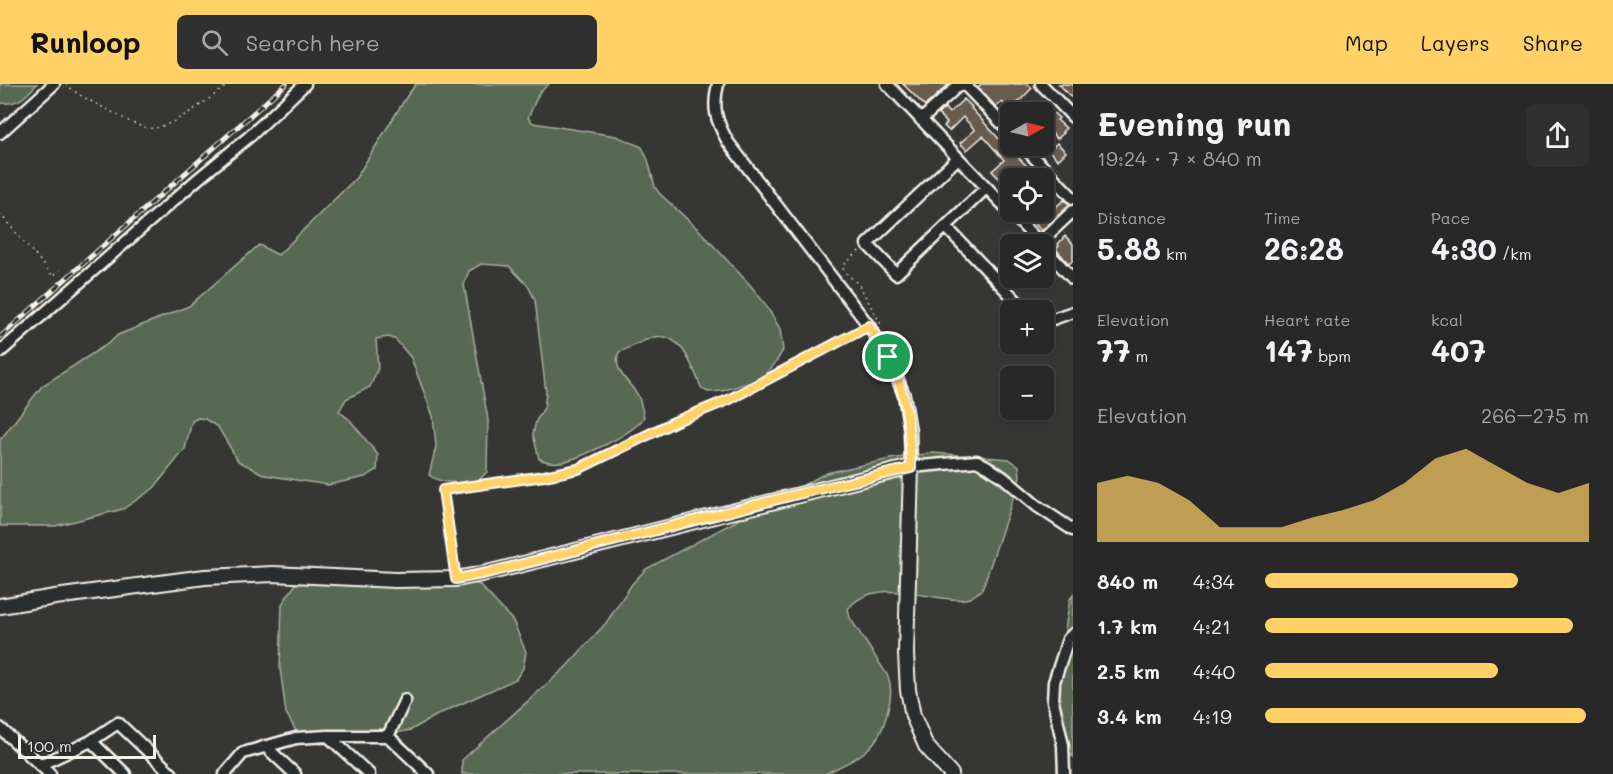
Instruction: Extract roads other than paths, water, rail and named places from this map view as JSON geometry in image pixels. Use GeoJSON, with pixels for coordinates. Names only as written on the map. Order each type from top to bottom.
{"type":"FeatureCollection","features":[{"type":"Feature","properties":{"kind":"street"},"geometry":{"type":"LineString","coordinates":[[0,133],[54,84]]}},
{"type":"Feature","properties":{"kind":"street"},"geometry":{"type":"LineString","coordinates":[[0,352],[250,136],[305,84]]}},
{"type":"Feature","properties":{"kind":"street"},"geometry":{"type":"LineString","coordinates":[[718,84],[715,115],[728,142],[869,326],[890,360],[904,395],[910,431],[911,468],[906,654],[908,690],[913,716],[926,746],[951,774]]}},
{"type":"Feature","properties":{"kind":"street"},"geometry":{"type":"LineString","coordinates":[[887,84],[1030,234]]}},
{"type":"Feature","properties":{"kind":"street"},"geometry":{"type":"LineString","coordinates":[[921,120],[962,84],[1000,122]]}},
{"type":"Feature","properties":{"kind":"street"},"geometry":{"type":"LineString","coordinates":[[1041,84],[1073,117]]}},
{"type":"Feature","properties":{"kind":"street"},"geometry":{"type":"LineString","coordinates":[[1033,156],[1073,198]]}},
{"type":"Feature","properties":{"kind":"street"},"geometry":{"type":"LineString","coordinates":[[958,158],[867,244],[896,274],[986,188]]}},
{"type":"Feature","properties":{"kind":"street"},"geometry":{"type":"LineString","coordinates":[[1051,234],[1073,211]]}},
{"type":"Feature","properties":{"kind":"street"},"geometry":{"type":"LineString","coordinates":[[946,227],[1015,300]]}},
{"type":"Feature","properties":{"kind":"street"},"geometry":{"type":"LineString","coordinates":[[1054,259],[1073,279]]}},
{"type":"Feature","properties":{"kind":"street"},"geometry":{"type":"LineString","coordinates":[[1054,319],[1073,312]]}},
{"type":"Feature","properties":{"kind":"street"},"geometry":{"type":"LineString","coordinates":[[0,606],[206,577],[273,574],[395,580],[456,579],[911,468],[977,461],[1004,478],[1037,507],[1073,530]]}},
{"type":"Feature","properties":{"kind":"street"},"geometry":{"type":"LineString","coordinates":[[1064,774],[1063,745],[1053,701],[1053,691],[1068,639],[1073,634]]}},
{"type":"Feature","properties":{"kind":"street"},"geometry":{"type":"LineString","coordinates":[[388,736],[405,700]]}},
{"type":"Feature","properties":{"kind":"street"},"geometry":{"type":"LineString","coordinates":[[40,765],[91,741],[118,723],[172,774]]}},
{"type":"Feature","properties":{"kind":"street"},"geometry":{"type":"LineString","coordinates":[[0,728],[50,774]]}},
{"type":"Feature","properties":{"kind":"street"},"geometry":{"type":"LineString","coordinates":[[328,736],[361,771]]}},
{"type":"Feature","properties":{"kind":"street"},"geometry":{"type":"LineString","coordinates":[[225,774],[243,753],[296,738],[388,736],[428,774]]}},
{"type":"Feature","properties":{"kind":"street"},"geometry":{"type":"LineString","coordinates":[[91,741],[125,774]]}},
{"type":"Feature","properties":{"kind":"street"},"geometry":{"type":"LineString","coordinates":[[265,746],[295,774]]}},
{"type":"Feature","properties":{"kind":"railway"},"geometry":{"type":"LineString","coordinates":[[0,337],[286,84]]}}]}
